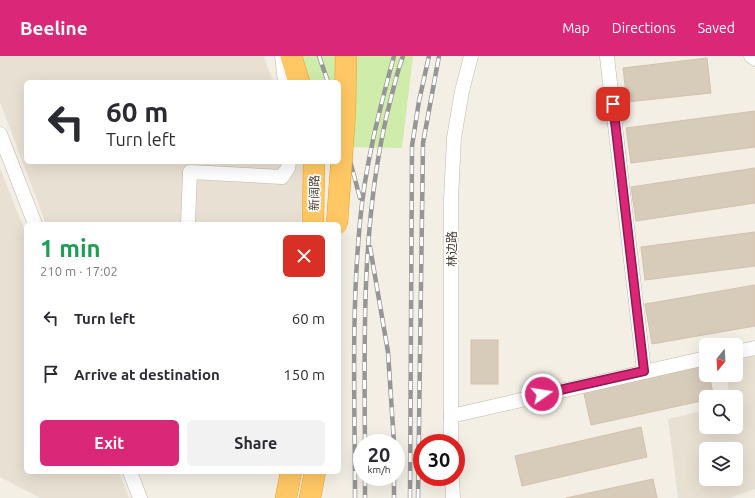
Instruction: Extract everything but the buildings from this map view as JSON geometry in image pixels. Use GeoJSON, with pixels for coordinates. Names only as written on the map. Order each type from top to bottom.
{"type":"FeatureCollection","features":[{"type":"Feature","properties":{"kind":"highway"},"geometry":{"type":"LineString","coordinates":[[291,56],[298,80]]}},
{"type":"Feature","properties":{"kind":"highway","name":"新阔路"},"geometry":{"type":"LineString","coordinates":[[337,222],[345,112],[346,56]]}},
{"type":"Feature","properties":{"kind":"highway","name":"新阔路"},"geometry":{"type":"LineString","coordinates":[[313,222],[314,171]]}},
{"type":"Feature","properties":{"kind":"highway"},"geometry":{"type":"LineString","coordinates":[[286,498],[290,474]]}},
{"type":"Feature","properties":{"kind":"highway"},"geometry":{"type":"LineString","coordinates":[[310,498],[315,474]]}},
{"type":"Feature","properties":{"kind":"street"},"geometry":{"type":"LineString","coordinates":[[282,56],[285,80]]}},
{"type":"Feature","properties":{"kind":"street","name":"林边路"},"geometry":{"type":"LineString","coordinates":[[451,434],[451,198],[454,138],[462,92],[471,56]]}},
{"type":"Feature","properties":{"kind":"street"},"geometry":{"type":"LineString","coordinates":[[751,56],[755,59]]}},
{"type":"Feature","properties":{"kind":"street"},"geometry":{"type":"LineString","coordinates":[[608,57],[644,371]]}},
{"type":"Feature","properties":{"kind":"street"},"geometry":{"type":"LineString","coordinates":[[0,134],[34,222]]}},
{"type":"Feature","properties":{"kind":"street"},"geometry":{"type":"LineString","coordinates":[[188,222],[190,172],[282,177],[288,168],[289,164]]}},
{"type":"Feature","properties":{"kind":"street"},"geometry":{"type":"LineString","coordinates":[[743,351],[755,348]]}},
{"type":"Feature","properties":{"kind":"street"},"geometry":{"type":"LineString","coordinates":[[451,416],[699,359]]}},
{"type":"Feature","properties":{"kind":"street"},"geometry":{"type":"LineString","coordinates":[[131,474],[140,498]]}},
{"type":"Feature","properties":{"kind":"street"},"geometry":{"type":"LineString","coordinates":[[452,486],[453,498]]}},
{"type":"Feature","properties":{"kind":"shaded area"},"geometry":{"type":"Polygon","coordinates":[[[0,56],[264,56],[272,80],[24,80],[24,164],[302,164],[305,172],[301,222],[45,222],[0,102],[0,56]]]}},
{"type":"Feature","properties":{"kind":"shaded area"},"geometry":{"type":"Polygon","coordinates":[[[0,168],[24,229],[24,474],[120,474],[129,498],[40,498],[0,477],[0,168]]]}},
{"type":"Feature","properties":{"kind":"shaded area"},"geometry":{"type":"Polygon","coordinates":[[[755,346],[755,489],[729,498],[678,498],[668,419],[699,412],[699,434],[743,434],[743,390],[729,390],[727,382],[743,382],[743,349],[755,346]]]}},
{"type":"Feature","properties":{"kind":"green space"},"geometry":{"type":"Polygon","coordinates":[[[285,56],[413,56],[402,148],[341,147],[341,80],[295,80],[285,56]]]}},
{"type":"Feature","properties":{"kind":"railway"},"geometry":{"type":"LineString","coordinates":[[319,56],[327,80]]}},
{"type":"Feature","properties":{"kind":"railway"},"geometry":{"type":"LineString","coordinates":[[355,498],[354,326],[357,256],[365,180],[378,118],[394,56]]}},
{"type":"Feature","properties":{"kind":"railway"},"geometry":{"type":"LineString","coordinates":[[365,434],[364,360],[366,278],[373,196],[387,114],[403,56]]}},
{"type":"Feature","properties":{"kind":"railway"},"geometry":{"type":"LineString","coordinates":[[410,498],[412,146],[419,101],[429,56]]}},
{"type":"Feature","properties":{"kind":"railway"},"geometry":{"type":"LineString","coordinates":[[418,498],[423,143],[439,56]]}},
{"type":"Feature","properties":{"kind":"railway"},"geometry":{"type":"LineString","coordinates":[[341,127],[360,198]]}},
{"type":"Feature","properties":{"kind":"railway"},"geometry":{"type":"LineString","coordinates":[[370,247],[388,352],[393,434]]}},
{"type":"Feature","properties":{"kind":"railway"},"geometry":{"type":"LineString","coordinates":[[365,486],[365,498]]}},
{"type":"Feature","properties":{"kind":"railway"},"geometry":{"type":"LineString","coordinates":[[394,486],[394,498]]}},
{"type":"Feature","properties":{"kind":"route"},"geometry":{"type":"LineString","coordinates":[[542,394],[644,371],[613,104]]}}]}
